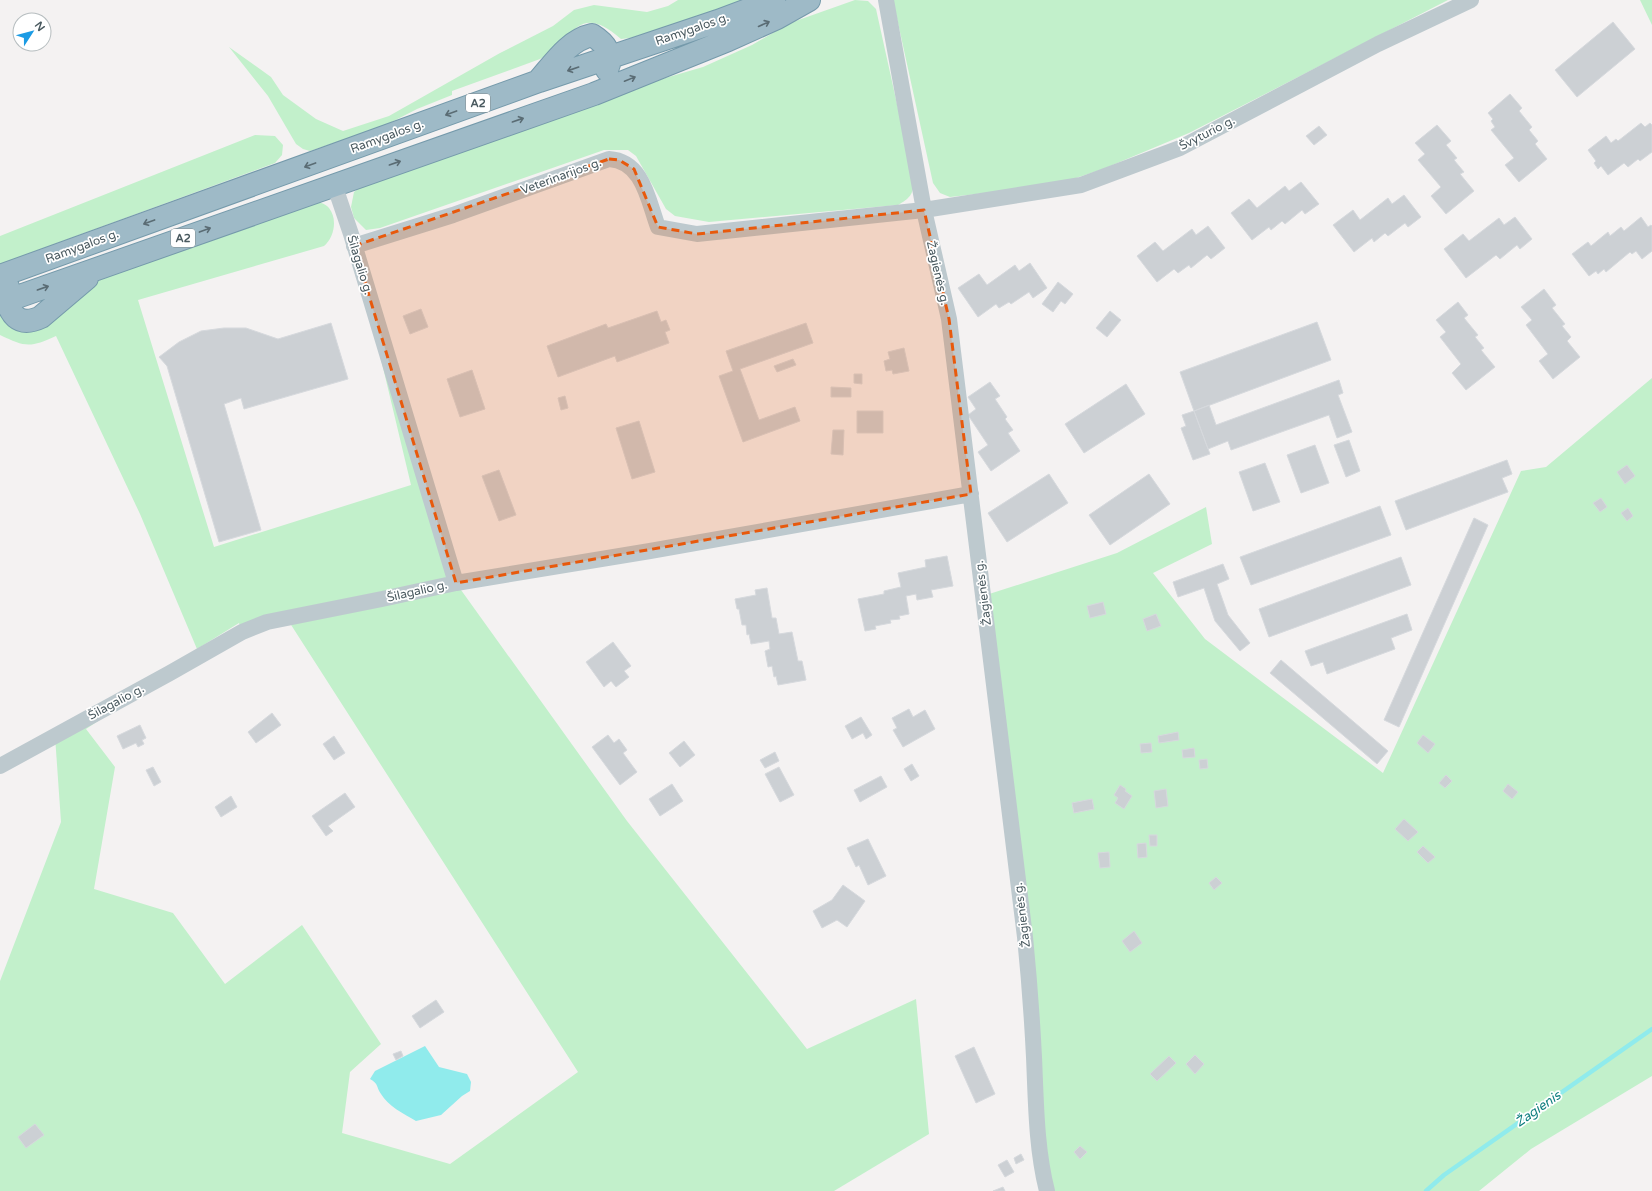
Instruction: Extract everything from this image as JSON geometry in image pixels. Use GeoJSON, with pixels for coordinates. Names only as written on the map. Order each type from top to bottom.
{"type":"FeatureCollection","features":[{"type":"Feature","properties":{"kind":"highway","name":"Ramygalos g."},"geometry":{"type":"LineString","coordinates":[[0,276],[539,81],[558,58],[581,38],[592,35],[602,42],[610,57],[718,21],[774,0]]}},
{"type":"Feature","properties":{"kind":"highway","name":"A2"},"geometry":{"type":"LineString","coordinates":[[3,302],[16,318],[25,322],[32,321],[41,317],[98,269],[334,184],[594,94],[728,40],[777,18],[809,0]]}},
{"type":"Feature","properties":{"kind":"highway"},"geometry":{"type":"LineString","coordinates":[[594,94],[604,79],[609,67],[610,57]]}},
{"type":"Feature","properties":{"kind":"highway"},"geometry":{"type":"LineString","coordinates":[[3,302],[8,287],[46,271],[74,249]]}},
{"type":"Feature","properties":{"kind":"street","name":"Žagienės g."},"geometry":{"type":"LineString","coordinates":[[886,0],[924,210],[949,319],[1025,937],[1032,1010],[1037,1111],[1043,1176],[1047,1191]]}},
{"type":"Feature","properties":{"kind":"street","name":"Švyturio g."},"geometry":{"type":"LineString","coordinates":[[924,210],[1081,185],[1180,148],[1378,44],[1471,0]]}},
{"type":"Feature","properties":{"kind":"street","name":"Veterinarijos g."},"geometry":{"type":"LineString","coordinates":[[354,246],[453,215],[609,159],[619,160],[634,169],[640,178],[658,227],[697,234],[924,210]]}},
{"type":"Feature","properties":{"kind":"street","name":"Šilagalio g."},"geometry":{"type":"LineString","coordinates":[[0,766],[170,674],[242,632],[267,622],[456,583],[334,184]]}},
{"type":"Feature","properties":{"kind":"street"},"geometry":{"type":"LineString","coordinates":[[456,583],[650,551],[971,494]]}},
{"type":"Feature","properties":{"kind":"highlighted area"},"geometry":{"type":"Polygon","coordinates":[[[609,159],[619,160],[634,169],[658,227],[697,234],[924,210],[949,319],[971,494],[456,583],[354,246],[609,159]]]}},
{"type":"Feature","properties":{"kind":"green space"},"geometry":{"type":"Polygon","coordinates":[[[678,0],[755,0],[630,38],[621,39],[606,28],[594,23],[585,23],[576,28],[540,59],[452,91],[452,95],[417,109],[384,126],[310,151],[303,149],[296,144],[268,96],[229,47],[271,77],[283,95],[316,119],[343,131],[389,116],[500,53],[553,26],[574,10],[594,5],[647,12],[668,6],[678,0]]]}},
{"type":"Feature","properties":{"kind":"green space"},"geometry":{"type":"Polygon","coordinates":[[[855,0],[868,1],[876,9],[914,181],[913,190],[910,196],[898,205],[709,222],[675,216],[666,209],[636,156],[628,150],[604,150],[380,228],[366,230],[354,218],[351,207],[354,192],[364,184],[631,88],[703,67],[752,45],[790,23],[855,0]]]}},
{"type":"Feature","properties":{"kind":"green space"},"geometry":{"type":"Polygon","coordinates":[[[893,0],[1448,0],[1189,133],[1103,169],[1055,185],[950,197],[940,193],[933,183],[893,0]]]}},
{"type":"Feature","properties":{"kind":"green space"},"geometry":{"type":"Polygon","coordinates":[[[1640,0],[1652,0],[1652,25],[1640,0]]]}},
{"type":"Feature","properties":{"kind":"green space"},"geometry":{"type":"Polygon","coordinates":[[[255,135],[275,136],[283,145],[282,155],[275,163],[0,264],[0,236],[255,135]]]}},
{"type":"Feature","properties":{"kind":"green space"},"geometry":{"type":"Polygon","coordinates":[[[312,201],[326,205],[332,212],[334,228],[330,238],[324,246],[138,300],[214,547],[411,485],[354,246],[456,583],[627,821],[807,1049],[916,999],[929,1134],[834,1191],[0,1191],[0,981],[61,822],[55,736],[170,673],[86,729],[115,767],[94,889],[173,913],[225,984],[302,925],[381,1044],[350,1072],[342,1133],[450,1164],[578,1072],[286,617],[242,632],[239,623],[197,649],[140,514],[56,336],[40,343],[22,344],[0,335],[0,314],[3,319],[26,332],[40,329],[96,280],[312,201]]]}},
{"type":"Feature","properties":{"kind":"green space"},"geometry":{"type":"Polygon","coordinates":[[[1652,378],[1652,1076],[1531,1149],[1479,1191],[1053,1191],[1045,1157],[986,595],[1117,553],[1206,507],[1212,544],[1153,573],[1205,639],[1383,773],[1521,471],[1546,467],[1652,378]]]}},
{"type":"Feature","properties":{"kind":"water"},"geometry":{"type":"Polygon","coordinates":[[[425,1046],[439,1067],[467,1074],[471,1082],[470,1091],[462,1096],[441,1115],[416,1121],[388,1102],[381,1094],[376,1084],[370,1079],[375,1071],[425,1046]]]}},
{"type":"Feature","properties":{"kind":"building"},"geometry":{"type":"Polygon","coordinates":[[[1613,22],[1635,49],[1577,97],[1555,70],[1613,22]]]}},
{"type":"Feature","properties":{"kind":"building"},"geometry":{"type":"Polygon","coordinates":[[[1510,94],[1522,108],[1519,111],[1532,127],[1529,130],[1538,141],[1535,144],[1547,159],[1519,182],[1505,165],[1514,158],[1491,130],[1495,127],[1491,121],[1493,119],[1488,113],[1510,94]]]}},
{"type":"Feature","properties":{"kind":"building"},"geometry":{"type":"Polygon","coordinates":[[[1641,123],[1645,127],[1650,123],[1652,125],[1652,152],[1640,161],[1638,159],[1628,167],[1624,163],[1608,175],[1601,166],[1598,169],[1594,163],[1596,161],[1588,150],[1606,136],[1611,143],[1616,139],[1618,141],[1641,123]]]}},
{"type":"Feature","properties":{"kind":"building"},"geometry":{"type":"Polygon","coordinates":[[[1437,125],[1451,141],[1446,145],[1457,158],[1454,160],[1464,172],[1460,174],[1474,191],[1446,214],[1431,196],[1441,187],[1418,160],[1425,154],[1415,143],[1437,125]]]}},
{"type":"Feature","properties":{"kind":"building"},"geometry":{"type":"Polygon","coordinates":[[[1319,126],[1327,135],[1314,145],[1306,136],[1319,126]]]}},
{"type":"Feature","properties":{"kind":"building"},"geometry":{"type":"Polygon","coordinates":[[[1301,182],[1319,204],[1305,214],[1302,210],[1285,224],[1282,221],[1271,230],[1269,227],[1252,240],[1231,213],[1249,199],[1257,208],[1285,186],[1289,191],[1301,182]]]}},
{"type":"Feature","properties":{"kind":"building"},"geometry":{"type":"Polygon","coordinates":[[[1404,195],[1421,217],[1408,227],[1405,223],[1388,236],[1385,233],[1374,242],[1372,238],[1354,252],[1333,225],[1353,210],[1360,220],[1388,198],[1392,204],[1404,195]]]}},
{"type":"Feature","properties":{"kind":"building"},"geometry":{"type":"Polygon","coordinates":[[[1515,217],[1532,239],[1520,249],[1517,245],[1500,259],[1496,255],[1466,278],[1444,249],[1463,234],[1469,241],[1499,218],[1504,225],[1515,217]]]}},
{"type":"Feature","properties":{"kind":"building"},"geometry":{"type":"Polygon","coordinates":[[[1641,217],[1648,227],[1651,225],[1652,226],[1652,251],[1642,259],[1636,251],[1632,254],[1630,252],[1606,272],[1604,269],[1598,274],[1596,271],[1589,276],[1572,254],[1588,242],[1591,246],[1608,232],[1610,236],[1621,227],[1624,231],[1641,217]]]}},
{"type":"Feature","properties":{"kind":"building"},"geometry":{"type":"Polygon","coordinates":[[[1208,226],[1225,248],[1211,259],[1207,255],[1191,268],[1189,265],[1178,273],[1174,269],[1157,282],[1137,256],[1155,242],[1163,251],[1192,229],[1196,235],[1208,226]]]}},
{"type":"Feature","properties":{"kind":"building"},"geometry":{"type":"Polygon","coordinates":[[[1030,263],[1047,288],[1033,298],[1029,292],[1011,304],[1009,302],[999,308],[996,304],[978,317],[958,288],[979,274],[987,285],[1015,265],[1019,271],[1030,263]]]}},
{"type":"Feature","properties":{"kind":"building"},"geometry":{"type":"Polygon","coordinates":[[[1058,282],[1073,294],[1065,304],[1061,301],[1053,312],[1042,304],[1058,282]]]}},
{"type":"Feature","properties":{"kind":"building"},"geometry":{"type":"Polygon","coordinates":[[[1544,289],[1556,305],[1552,308],[1565,324],[1562,326],[1571,337],[1567,341],[1580,357],[1553,379],[1539,361],[1548,354],[1526,325],[1532,320],[1521,307],[1544,289]]]}},
{"type":"Feature","properties":{"kind":"building"},"geometry":{"type":"Polygon","coordinates":[[[1458,302],[1468,315],[1464,318],[1478,335],[1475,337],[1484,348],[1481,350],[1495,367],[1466,390],[1452,373],[1461,364],[1440,337],[1446,332],[1436,320],[1458,302]]]}},
{"type":"Feature","properties":{"kind":"building"},"geometry":{"type":"Polygon","coordinates":[[[421,309],[428,327],[410,334],[403,316],[421,309]]]}},
{"type":"Feature","properties":{"kind":"building"},"geometry":{"type":"Polygon","coordinates":[[[657,311],[661,322],[666,320],[670,330],[665,332],[669,343],[617,362],[615,356],[558,377],[547,346],[606,324],[608,328],[657,311]]]}},
{"type":"Feature","properties":{"kind":"building"},"geometry":{"type":"Polygon","coordinates":[[[1110,311],[1121,320],[1107,337],[1096,328],[1110,311]]]}},
{"type":"Feature","properties":{"kind":"building"},"geometry":{"type":"Polygon","coordinates":[[[1317,322],[1331,360],[1194,411],[1180,372],[1317,322]]]}},
{"type":"Feature","properties":{"kind":"building"},"geometry":{"type":"Polygon","coordinates":[[[331,323],[348,379],[244,409],[241,398],[224,404],[261,530],[219,542],[167,366],[159,357],[179,342],[201,331],[224,328],[246,328],[278,339],[331,323]]]}},
{"type":"Feature","properties":{"kind":"building"},"geometry":{"type":"Polygon","coordinates":[[[806,323],[813,343],[740,369],[759,420],[795,407],[800,421],[743,442],[719,376],[733,371],[726,351],[806,323]]]}},
{"type":"Feature","properties":{"kind":"building"},"geometry":{"type":"Polygon","coordinates":[[[904,348],[909,371],[893,374],[892,370],[886,371],[884,361],[890,359],[888,352],[904,348]]]}},
{"type":"Feature","properties":{"kind":"building"},"geometry":{"type":"Polygon","coordinates":[[[793,359],[796,365],[777,372],[774,366],[793,359]]]}},
{"type":"Feature","properties":{"kind":"building"},"geometry":{"type":"Polygon","coordinates":[[[472,370],[485,409],[460,417],[447,379],[472,370]]]}},
{"type":"Feature","properties":{"kind":"building"},"geometry":{"type":"Polygon","coordinates":[[[854,374],[862,374],[862,384],[854,383],[854,374]]]}},
{"type":"Feature","properties":{"kind":"building"},"geometry":{"type":"Polygon","coordinates":[[[1339,380],[1343,393],[1338,395],[1352,432],[1337,438],[1329,415],[1231,450],[1228,441],[1208,449],[1194,411],[1209,405],[1216,425],[1339,380]]]}},
{"type":"Feature","properties":{"kind":"building"},"geometry":{"type":"Polygon","coordinates":[[[990,382],[1000,396],[995,399],[1007,417],[1005,419],[1013,430],[1008,433],[1020,451],[991,471],[978,452],[988,445],[968,415],[976,409],[968,397],[990,382]]]}},
{"type":"Feature","properties":{"kind":"building"},"geometry":{"type":"Polygon","coordinates":[[[1126,384],[1145,414],[1084,453],[1065,424],[1126,384]]]}},
{"type":"Feature","properties":{"kind":"building"},"geometry":{"type":"Polygon","coordinates":[[[831,387],[851,388],[851,397],[831,397],[831,387]]]}},
{"type":"Feature","properties":{"kind":"building"},"geometry":{"type":"Polygon","coordinates":[[[565,396],[568,408],[561,410],[558,398],[565,396]]]}},
{"type":"Feature","properties":{"kind":"building"},"geometry":{"type":"Polygon","coordinates":[[[857,411],[883,411],[883,433],[857,433],[857,411]]]}},
{"type":"Feature","properties":{"kind":"building"},"geometry":{"type":"Polygon","coordinates":[[[1194,411],[1210,454],[1193,460],[1181,428],[1186,426],[1182,415],[1194,411]]]}},
{"type":"Feature","properties":{"kind":"building"},"geometry":{"type":"Polygon","coordinates":[[[639,421],[655,472],[632,479],[616,428],[639,421]]]}},
{"type":"Feature","properties":{"kind":"building"},"geometry":{"type":"Polygon","coordinates":[[[833,430],[844,430],[843,455],[831,454],[833,430]]]}},
{"type":"Feature","properties":{"kind":"building"},"geometry":{"type":"Polygon","coordinates":[[[1349,440],[1360,471],[1346,477],[1334,445],[1349,440]]]}},
{"type":"Feature","properties":{"kind":"building"},"geometry":{"type":"Polygon","coordinates":[[[1315,445],[1329,483],[1301,493],[1287,455],[1315,445]]]}},
{"type":"Feature","properties":{"kind":"building"},"geometry":{"type":"Polygon","coordinates":[[[1507,460],[1512,474],[1502,478],[1508,492],[1406,530],[1395,501],[1507,460]]]}},
{"type":"Feature","properties":{"kind":"building"},"geometry":{"type":"Polygon","coordinates":[[[1265,463],[1280,502],[1253,511],[1239,472],[1265,463]]]}},
{"type":"Feature","properties":{"kind":"building"},"geometry":{"type":"Polygon","coordinates":[[[1627,465],[1635,476],[1625,484],[1617,472],[1627,465]]]}},
{"type":"Feature","properties":{"kind":"building"},"geometry":{"type":"Polygon","coordinates":[[[499,470],[516,515],[499,521],[482,476],[499,470]]]}},
{"type":"Feature","properties":{"kind":"building"},"geometry":{"type":"Polygon","coordinates":[[[1049,474],[1068,503],[1007,542],[988,513],[1049,474]]]}},
{"type":"Feature","properties":{"kind":"building"},"geometry":{"type":"Polygon","coordinates":[[[1149,474],[1170,504],[1110,545],[1089,515],[1149,474]]]}},
{"type":"Feature","properties":{"kind":"building"},"geometry":{"type":"Polygon","coordinates":[[[1601,498],[1607,507],[1600,512],[1593,503],[1601,498]]]}},
{"type":"Feature","properties":{"kind":"building"},"geometry":{"type":"Polygon","coordinates":[[[1380,506],[1391,535],[1251,585],[1240,557],[1380,506]]]}},
{"type":"Feature","properties":{"kind":"building"},"geometry":{"type":"Polygon","coordinates":[[[1628,508],[1633,516],[1627,521],[1621,513],[1628,508]]]}},
{"type":"Feature","properties":{"kind":"building"},"geometry":{"type":"Polygon","coordinates":[[[1474,518],[1488,525],[1399,727],[1384,720],[1474,518]]]}},
{"type":"Feature","properties":{"kind":"building"},"geometry":{"type":"Polygon","coordinates":[[[947,556],[953,586],[931,590],[933,597],[917,600],[916,594],[906,596],[909,614],[899,616],[900,619],[890,620],[891,623],[875,626],[876,629],[865,631],[858,599],[884,594],[884,591],[901,587],[898,573],[926,567],[925,560],[947,556]]]}},
{"type":"Feature","properties":{"kind":"building"},"geometry":{"type":"Polygon","coordinates":[[[1401,557],[1411,585],[1269,637],[1259,609],[1401,557]]]}},
{"type":"Feature","properties":{"kind":"building"},"geometry":{"type":"Polygon","coordinates":[[[1223,564],[1229,579],[1217,584],[1228,615],[1250,643],[1240,651],[1215,621],[1204,588],[1178,597],[1173,582],[1223,564]]]}},
{"type":"Feature","properties":{"kind":"building"},"geometry":{"type":"Polygon","coordinates":[[[767,588],[772,618],[776,618],[779,634],[792,632],[798,661],[802,661],[806,680],[778,685],[776,676],[774,677],[772,666],[768,667],[765,651],[770,649],[769,641],[751,644],[749,634],[747,635],[746,625],[742,625],[739,609],[737,609],[735,599],[756,595],[755,590],[767,588]]]}},
{"type":"Feature","properties":{"kind":"building"},"geometry":{"type":"Polygon","coordinates":[[[1103,602],[1106,614],[1090,618],[1087,606],[1103,602]]]}},
{"type":"Feature","properties":{"kind":"building"},"geometry":{"type":"Polygon","coordinates":[[[1156,614],[1161,626],[1147,631],[1143,619],[1156,614]]]}},
{"type":"Feature","properties":{"kind":"building"},"geometry":{"type":"Polygon","coordinates":[[[1407,614],[1412,630],[1391,638],[1395,649],[1327,674],[1323,662],[1311,666],[1305,651],[1407,614]]]}},
{"type":"Feature","properties":{"kind":"building"},"geometry":{"type":"Polygon","coordinates":[[[613,642],[631,666],[624,671],[629,677],[616,687],[611,681],[604,687],[586,662],[613,642]]]}},
{"type":"Feature","properties":{"kind":"building"},"geometry":{"type":"Polygon","coordinates":[[[1281,660],[1388,751],[1377,764],[1270,673],[1281,660]]]}},
{"type":"Feature","properties":{"kind":"building"},"geometry":{"type":"Polygon","coordinates":[[[909,709],[913,717],[925,710],[935,729],[903,747],[893,730],[897,728],[892,718],[909,709]]]}},
{"type":"Feature","properties":{"kind":"building"},"geometry":{"type":"Polygon","coordinates":[[[272,713],[281,725],[256,743],[248,732],[272,713]]]}},
{"type":"Feature","properties":{"kind":"building"},"geometry":{"type":"Polygon","coordinates":[[[861,717],[872,735],[866,739],[863,733],[852,739],[845,726],[861,717]]]}},
{"type":"Feature","properties":{"kind":"building"},"geometry":{"type":"Polygon","coordinates":[[[140,725],[146,738],[142,740],[144,744],[138,747],[136,743],[123,749],[117,736],[140,725]]]}},
{"type":"Feature","properties":{"kind":"building"},"geometry":{"type":"Polygon","coordinates":[[[1178,732],[1179,740],[1159,743],[1158,736],[1178,732]]]}},
{"type":"Feature","properties":{"kind":"building"},"geometry":{"type":"Polygon","coordinates":[[[608,735],[614,743],[619,739],[627,750],[623,753],[637,772],[620,785],[592,747],[608,735]]]}},
{"type":"Feature","properties":{"kind":"building"},"geometry":{"type":"Polygon","coordinates":[[[1423,735],[1435,744],[1428,753],[1417,743],[1423,735]]]}},
{"type":"Feature","properties":{"kind":"building"},"geometry":{"type":"Polygon","coordinates":[[[334,736],[345,753],[334,760],[323,744],[334,736]]]}},
{"type":"Feature","properties":{"kind":"building"},"geometry":{"type":"Polygon","coordinates":[[[684,741],[695,755],[680,767],[669,753],[684,741]]]}},
{"type":"Feature","properties":{"kind":"building"},"geometry":{"type":"Polygon","coordinates":[[[1151,743],[1152,752],[1141,753],[1140,744],[1151,743]]]}},
{"type":"Feature","properties":{"kind":"building"},"geometry":{"type":"Polygon","coordinates":[[[1194,748],[1195,757],[1183,758],[1182,750],[1194,748]]]}},
{"type":"Feature","properties":{"kind":"building"},"geometry":{"type":"Polygon","coordinates":[[[775,752],[779,761],[765,768],[760,760],[775,752]]]}},
{"type":"Feature","properties":{"kind":"building"},"geometry":{"type":"Polygon","coordinates":[[[1207,759],[1208,768],[1200,769],[1199,760],[1207,759]]]}},
{"type":"Feature","properties":{"kind":"building"},"geometry":{"type":"Polygon","coordinates":[[[912,764],[919,776],[911,781],[904,769],[912,764]]]}},
{"type":"Feature","properties":{"kind":"building"},"geometry":{"type":"Polygon","coordinates":[[[153,767],[161,782],[154,786],[146,770],[153,767]]]}},
{"type":"Feature","properties":{"kind":"building"},"geometry":{"type":"Polygon","coordinates":[[[779,767],[794,795],[780,802],[765,774],[779,767]]]}},
{"type":"Feature","properties":{"kind":"building"},"geometry":{"type":"Polygon","coordinates":[[[1446,775],[1452,781],[1445,788],[1439,783],[1446,775]]]}},
{"type":"Feature","properties":{"kind":"building"},"geometry":{"type":"Polygon","coordinates":[[[881,776],[887,787],[860,802],[854,790],[881,776]]]}},
{"type":"Feature","properties":{"kind":"building"},"geometry":{"type":"Polygon","coordinates":[[[672,784],[683,801],[660,816],[649,799],[672,784]]]}},
{"type":"Feature","properties":{"kind":"building"},"geometry":{"type":"Polygon","coordinates":[[[1508,784],[1518,792],[1512,799],[1503,791],[1508,784]]]}},
{"type":"Feature","properties":{"kind":"building"},"geometry":{"type":"Polygon","coordinates":[[[1120,785],[1132,796],[1124,809],[1115,803],[1118,798],[1114,795],[1120,785]]]}},
{"type":"Feature","properties":{"kind":"building"},"geometry":{"type":"Polygon","coordinates":[[[1166,789],[1168,806],[1156,808],[1154,791],[1166,789]]]}},
{"type":"Feature","properties":{"kind":"building"},"geometry":{"type":"Polygon","coordinates":[[[345,793],[355,807],[328,826],[333,831],[326,836],[312,816],[345,793]]]}},
{"type":"Feature","properties":{"kind":"building"},"geometry":{"type":"Polygon","coordinates":[[[231,796],[237,807],[221,817],[215,807],[231,796]]]}},
{"type":"Feature","properties":{"kind":"building"},"geometry":{"type":"Polygon","coordinates":[[[1092,799],[1094,809],[1074,813],[1072,803],[1092,799]]]}},
{"type":"Feature","properties":{"kind":"building"},"geometry":{"type":"Polygon","coordinates":[[[1404,819],[1418,832],[1408,841],[1395,829],[1404,819]]]}},
{"type":"Feature","properties":{"kind":"building"},"geometry":{"type":"Polygon","coordinates":[[[1149,835],[1157,835],[1157,846],[1150,846],[1149,835]]]}},
{"type":"Feature","properties":{"kind":"building"},"geometry":{"type":"Polygon","coordinates":[[[868,839],[886,876],[868,885],[859,865],[856,867],[847,848],[868,839]]]}},
{"type":"Feature","properties":{"kind":"building"},"geometry":{"type":"Polygon","coordinates":[[[1146,843],[1147,857],[1138,858],[1137,844],[1146,843]]]}},
{"type":"Feature","properties":{"kind":"building"},"geometry":{"type":"Polygon","coordinates":[[[1423,846],[1435,857],[1428,863],[1417,852],[1423,846]]]}},
{"type":"Feature","properties":{"kind":"building"},"geometry":{"type":"Polygon","coordinates":[[[1109,852],[1110,867],[1100,868],[1098,853],[1109,852]]]}},
{"type":"Feature","properties":{"kind":"building"},"geometry":{"type":"Polygon","coordinates":[[[1216,877],[1222,883],[1214,890],[1209,883],[1216,877]]]}},
{"type":"Feature","properties":{"kind":"building"},"geometry":{"type":"Polygon","coordinates":[[[843,885],[865,901],[847,927],[837,920],[822,928],[813,911],[832,900],[843,885]]]}},
{"type":"Feature","properties":{"kind":"building"},"geometry":{"type":"Polygon","coordinates":[[[1134,931],[1142,943],[1130,952],[1122,941],[1134,931]]]}},
{"type":"Feature","properties":{"kind":"building"},"geometry":{"type":"Polygon","coordinates":[[[436,1000],[444,1012],[420,1028],[412,1016],[436,1000]]]}},
{"type":"Feature","properties":{"kind":"building"},"geometry":{"type":"Polygon","coordinates":[[[974,1047],[995,1094],[976,1103],[955,1056],[974,1047]]]}},
{"type":"Feature","properties":{"kind":"building"},"geometry":{"type":"Polygon","coordinates":[[[401,1051],[403,1056],[396,1060],[393,1054],[401,1051]]]}},
{"type":"Feature","properties":{"kind":"building"},"geometry":{"type":"Polygon","coordinates":[[[1195,1055],[1204,1064],[1195,1074],[1186,1064],[1195,1055]]]}},
{"type":"Feature","properties":{"kind":"building"},"geometry":{"type":"Polygon","coordinates":[[[1169,1056],[1176,1063],[1157,1081],[1150,1074],[1169,1056]]]}},
{"type":"Feature","properties":{"kind":"building"},"geometry":{"type":"Polygon","coordinates":[[[35,1124],[44,1135],[26,1148],[18,1137],[35,1124]]]}},
{"type":"Feature","properties":{"kind":"building"},"geometry":{"type":"Polygon","coordinates":[[[1080,1146],[1087,1152],[1080,1159],[1074,1152],[1080,1146]]]}},
{"type":"Feature","properties":{"kind":"building"},"geometry":{"type":"Polygon","coordinates":[[[1021,1154],[1024,1160],[1016,1164],[1014,1158],[1021,1154]]]}},
{"type":"Feature","properties":{"kind":"building"},"geometry":{"type":"Polygon","coordinates":[[[1007,1160],[1014,1172],[1005,1177],[998,1165],[1007,1160]]]}},
{"type":"Feature","properties":{"kind":"building"},"geometry":{"type":"Polygon","coordinates":[[[1003,1187],[1005,1191],[993,1191],[1003,1187]]]}},
{"type":"Feature","properties":{"kind":"waterway","name":"Žagienis"},"geometry":{"type":"LineString","coordinates":[[1426,1191],[1444,1175],[1652,1029]]}}]}
